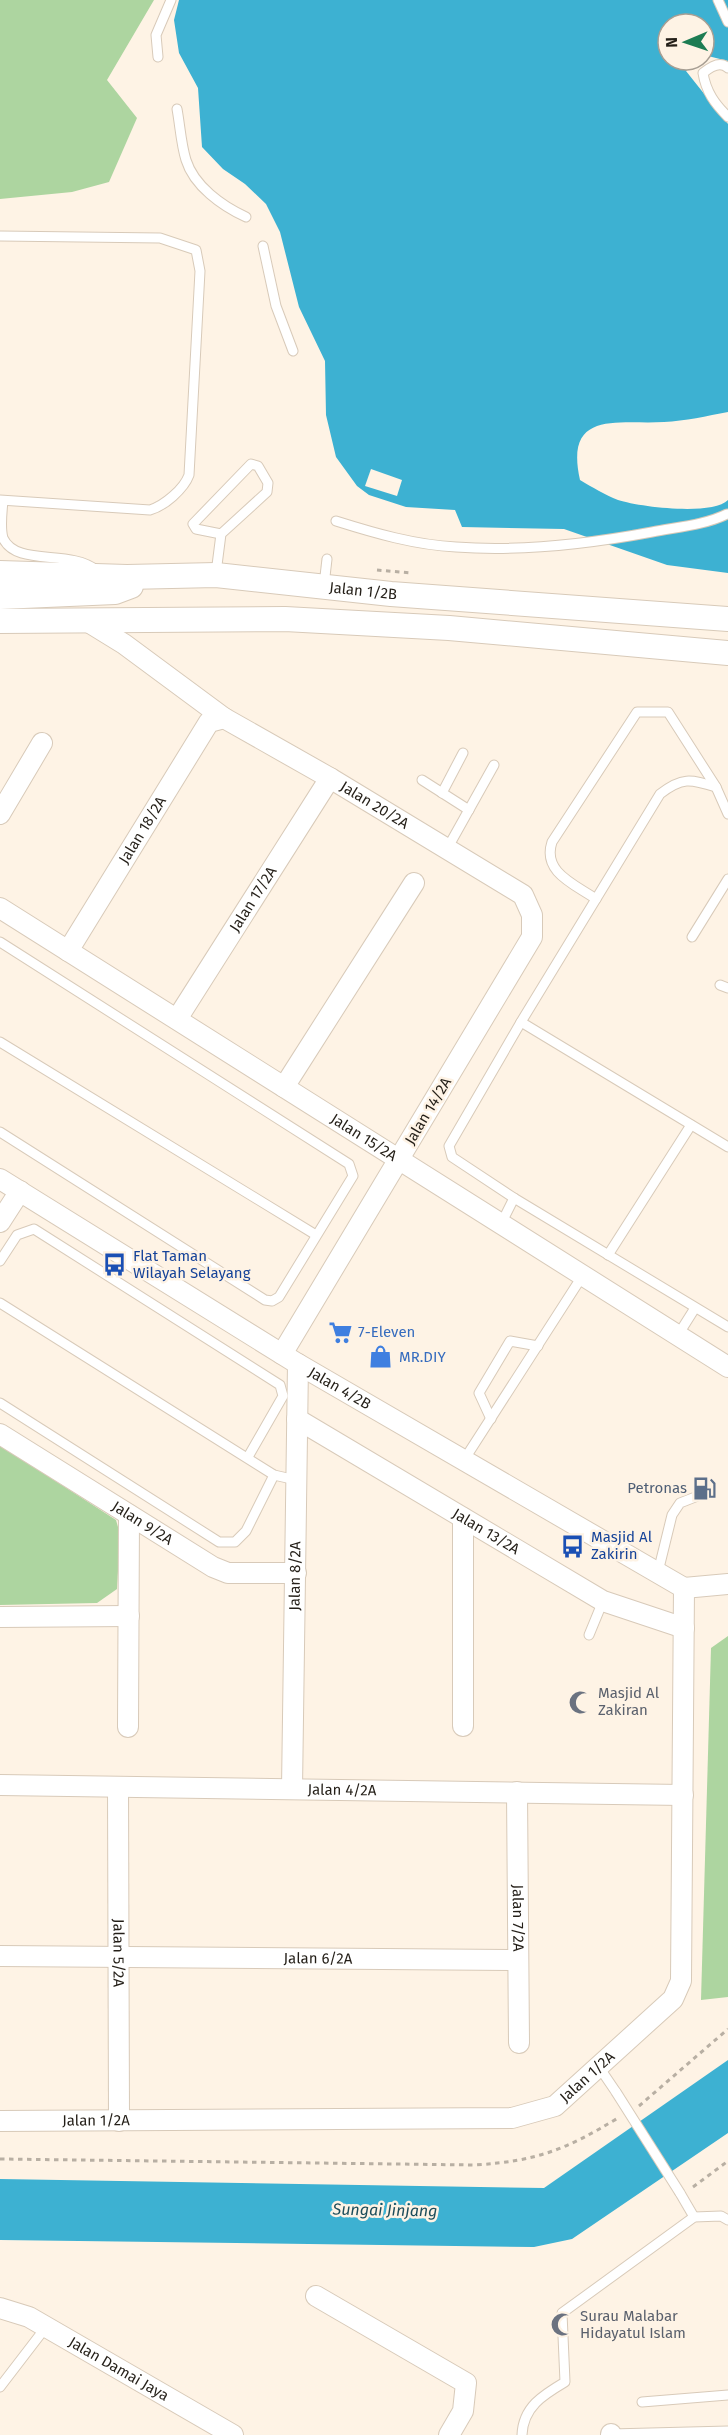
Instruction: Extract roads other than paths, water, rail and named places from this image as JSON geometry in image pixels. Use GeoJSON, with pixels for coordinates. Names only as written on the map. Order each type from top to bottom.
{"type":"FeatureCollection","features":[{"type":"Feature","properties":{"kind":"street","name":"Jalan 1/2B"},"geometry":{"type":"LineString","coordinates":[[0,573],[105,577],[216,575],[324,587],[728,619]]}},
{"type":"Feature","properties":{"kind":"street"},"geometry":{"type":"LineString","coordinates":[[0,597],[115,592],[156,577]]}},
{"type":"Feature","properties":{"kind":"street","name":"Jalan 20/2A"},"geometry":{"type":"LineString","coordinates":[[85,620],[124,644],[224,718],[330,778],[523,895]]}},
{"type":"Feature","properties":{"kind":"street","name":"Jalan 1/2B"},"geometry":{"type":"LineString","coordinates":[[0,621],[303,620],[449,628],[728,653]]}},
{"type":"Feature","properties":{"kind":"street","name":"Jalan 18/2A"},"geometry":{"type":"LineString","coordinates":[[68,951],[209,722],[224,718]]}},
{"type":"Feature","properties":{"kind":"street"},"geometry":{"type":"LineString","coordinates":[[0,814],[42,743]]}},
{"type":"Feature","properties":{"kind":"street","name":"Jalan 17/2A"},"geometry":{"type":"LineString","coordinates":[[177,1019],[330,778]]}},
{"type":"Feature","properties":{"kind":"street"},"geometry":{"type":"LineString","coordinates":[[284,1087],[414,883]]}},
{"type":"Feature","properties":{"kind":"street","name":"Jalan 14/2A"},"geometry":{"type":"LineString","coordinates":[[290,1359],[399,1159],[532,937],[532,915],[523,895]]}},
{"type":"Feature","properties":{"kind":"street","name":"Jalan 15/2A"},"geometry":{"type":"LineString","coordinates":[[0,908],[728,1366]]}},
{"type":"Feature","properties":{"kind":"street","name":"Jalan 4/2B"},"geometry":{"type":"LineString","coordinates":[[0,1179],[290,1359],[684,1588]]}},
{"type":"Feature","properties":{"kind":"street"},"geometry":{"type":"LineString","coordinates":[[0,1222],[20,1191]]}},
{"type":"Feature","properties":{"kind":"street","name":"Jalan 8/2A"},"geometry":{"type":"LineString","coordinates":[[290,1359],[297,1419],[292,1789]]}},
{"type":"Feature","properties":{"kind":"street","name":"Jalan 13/2A"},"geometry":{"type":"LineString","coordinates":[[297,1419],[603,1601],[684,1628]]}},
{"type":"Feature","properties":{"kind":"street","name":"Jalan 9/2A"},"geometry":{"type":"LineString","coordinates":[[0,1434],[213,1567],[228,1573],[296,1573]]}},
{"type":"Feature","properties":{"kind":"street"},"geometry":{"type":"LineString","coordinates":[[128,1727],[129,1515]]}},
{"type":"Feature","properties":{"kind":"street"},"geometry":{"type":"LineString","coordinates":[[463,1518],[463,1726]]}},
{"type":"Feature","properties":{"kind":"street"},"geometry":{"type":"LineString","coordinates":[[684,1588],[728,1584]]}},
{"type":"Feature","properties":{"kind":"street","name":"Jalan 1/2A"},"geometry":{"type":"LineString","coordinates":[[0,2121],[512,2118],[555,2106],[674,1999],[681,1981],[684,1588]]}},
{"type":"Feature","properties":{"kind":"street"},"geometry":{"type":"LineString","coordinates":[[0,1617],[129,1616]]}},
{"type":"Feature","properties":{"kind":"street","name":"Jalan 4/2A"},"geometry":{"type":"LineString","coordinates":[[0,1785],[683,1795]]}},
{"type":"Feature","properties":{"kind":"street","name":"Jalan 5/2A"},"geometry":{"type":"LineString","coordinates":[[118,1786],[119,2121]]}},
{"type":"Feature","properties":{"kind":"street","name":"Jalan 7/2A"},"geometry":{"type":"LineString","coordinates":[[518,1792],[519,2043]]}},
{"type":"Feature","properties":{"kind":"street","name":"Jalan 6/2A"},"geometry":{"type":"LineString","coordinates":[[0,1956],[518,1960]]}},
{"type":"Feature","properties":{"kind":"street"},"geometry":{"type":"LineString","coordinates":[[316,2296],[466,2383],[464,2411],[449,2435]]}},
{"type":"Feature","properties":{"kind":"street","name":"Jalan Damai Jaya"},"geometry":{"type":"LineString","coordinates":[[0,2308],[15,2311],[46,2326],[234,2435]]}},
{"type":"Feature","properties":{"kind":"lane"},"geometry":{"type":"LineString","coordinates":[[158,57],[156,35],[171,0]]}},
{"type":"Feature","properties":{"kind":"lane"},"geometry":{"type":"LineString","coordinates":[[718,0],[728,22]]}},
{"type":"Feature","properties":{"kind":"lane"},"geometry":{"type":"LineString","coordinates":[[728,68],[718,64],[710,66],[703,73],[705,84],[714,102],[728,117]]}},
{"type":"Feature","properties":{"kind":"lane"},"geometry":{"type":"LineString","coordinates":[[177,109],[186,160],[195,177],[210,194],[246,217]]}},
{"type":"Feature","properties":{"kind":"lane"},"geometry":{"type":"LineString","coordinates":[[0,236],[160,238],[196,250],[200,271],[189,475],[186,483],[159,508],[150,510],[1,500],[2,536],[11,549],[30,556],[72,558],[90,564],[105,577]]}},
{"type":"Feature","properties":{"kind":"lane"},"geometry":{"type":"LineString","coordinates":[[263,246],[276,306],[293,351]]}},
{"type":"Feature","properties":{"kind":"lane"},"geometry":{"type":"LineString","coordinates":[[216,575],[221,534],[267,492],[268,483],[258,466],[251,464],[193,524],[196,529],[221,534]]}},
{"type":"Feature","properties":{"kind":"lane"},"geometry":{"type":"LineString","coordinates":[[336,521],[391,537],[455,548],[565,544],[707,522],[728,514]]}},
{"type":"Feature","properties":{"kind":"lane"},"geometry":{"type":"LineString","coordinates":[[324,587],[327,559]]}},
{"type":"Feature","properties":{"kind":"lane"},"geometry":{"type":"LineString","coordinates":[[596,899],[553,870],[548,854],[552,842],[637,712],[668,712],[716,787],[728,814]]}},
{"type":"Feature","properties":{"kind":"lane"},"geometry":{"type":"LineString","coordinates":[[442,793],[464,753]]}},
{"type":"Feature","properties":{"kind":"lane"},"geometry":{"type":"LineString","coordinates":[[447,849],[495,765]]}},
{"type":"Feature","properties":{"kind":"lane"},"geometry":{"type":"LineString","coordinates":[[422,780],[469,810]]}},
{"type":"Feature","properties":{"kind":"lane"},"geometry":{"type":"LineString","coordinates":[[716,787],[692,780],[674,783],[660,794],[521,1022],[449,1146],[449,1152],[452,1157],[514,1198],[728,1327]]}},
{"type":"Feature","properties":{"kind":"lane"},"geometry":{"type":"LineString","coordinates":[[692,937],[728,879]]}},
{"type":"Feature","properties":{"kind":"lane"},"geometry":{"type":"LineString","coordinates":[[0,942],[349,1164],[353,1176],[279,1297],[272,1301],[264,1300],[0,1133]]}},
{"type":"Feature","properties":{"kind":"lane"},"geometry":{"type":"LineString","coordinates":[[521,1022],[728,1147]]}},
{"type":"Feature","properties":{"kind":"lane"},"geometry":{"type":"LineString","coordinates":[[0,1042],[316,1234]]}},
{"type":"Feature","properties":{"kind":"lane"},"geometry":{"type":"LineString","coordinates":[[608,1255],[691,1125]]}},
{"type":"Feature","properties":{"kind":"lane"},"geometry":{"type":"LineString","coordinates":[[501,1224],[514,1198]]}},
{"type":"Feature","properties":{"kind":"lane"},"geometry":{"type":"LineString","coordinates":[[0,1261],[17,1235],[33,1229],[280,1385],[283,1396],[248,1457]]}},
{"type":"Feature","properties":{"kind":"lane"},"geometry":{"type":"LineString","coordinates":[[465,1460],[583,1275]]}},
{"type":"Feature","properties":{"kind":"lane"},"geometry":{"type":"LineString","coordinates":[[0,1303],[274,1475],[296,1480]]}},
{"type":"Feature","properties":{"kind":"lane"},"geometry":{"type":"LineString","coordinates":[[678,1335],[695,1308]]}},
{"type":"Feature","properties":{"kind":"lane"},"geometry":{"type":"LineString","coordinates":[[491,1419],[479,1393],[510,1341],[538,1346]]}},
{"type":"Feature","properties":{"kind":"lane"},"geometry":{"type":"LineString","coordinates":[[0,1403],[219,1542],[236,1542],[246,1531],[274,1475]]}},
{"type":"Feature","properties":{"kind":"lane"},"geometry":{"type":"LineString","coordinates":[[658,1572],[672,1515],[680,1503],[708,1492]]}},
{"type":"Feature","properties":{"kind":"lane"},"geometry":{"type":"LineString","coordinates":[[589,1635],[603,1601]]}},
{"type":"Feature","properties":{"kind":"lane"},"geometry":{"type":"LineString","coordinates":[[599,2067],[694,2217]]}},
{"type":"Feature","properties":{"kind":"lane"},"geometry":{"type":"LineString","coordinates":[[522,2435],[525,2419],[538,2399],[565,2382],[562,2313],[694,2217],[721,2216],[728,2220]]}},
{"type":"Feature","properties":{"kind":"lane"},"geometry":{"type":"LineString","coordinates":[[0,2387],[46,2326]]}},
{"type":"Feature","properties":{"kind":"lane"},"geometry":{"type":"LineString","coordinates":[[642,2402],[728,2395]]}},
{"type":"Feature","properties":{"kind":"lane"},"geometry":{"type":"LineString","coordinates":[[611,2434],[728,2431]]}},
{"type":"Feature","properties":{"kind":"water"},"geometry":{"type":"Polygon","coordinates":[[[179,0],[728,0],[728,61],[716,58],[716,12],[656,12],[656,72],[687,72],[728,124],[728,412],[672,421],[599,425],[588,431],[580,441],[577,457],[580,480],[618,500],[658,507],[692,509],[720,505],[728,500],[728,573],[667,565],[564,529],[462,527],[455,510],[406,507],[369,495],[357,486],[336,457],[326,415],[325,361],[299,307],[280,232],[266,204],[245,184],[223,169],[202,147],[198,88],[179,53],[174,20],[179,0]]]}},
{"type":"Feature","properties":{"kind":"water","name":"Sungai Jinjang"},"geometry":{"type":"Polygon","coordinates":[[[728,2060],[728,2133],[572,2239],[534,2247],[0,2240],[0,2179],[544,2188],[728,2060]]]}},
{"type":"Feature","properties":{"kind":"place","name":"Flat Taman Wilayah Selayang"},"geometry":{"type":"Point","coordinates":[115,1265]}},
{"type":"Feature","properties":{"kind":"place","name":"7-Eleven"},"geometry":{"type":"Point","coordinates":[340,1332]}},
{"type":"Feature","properties":{"kind":"place","name":"MR.DIY"},"geometry":{"type":"Point","coordinates":[381,1357]}},
{"type":"Feature","properties":{"kind":"place","name":"Petronas"},"geometry":{"type":"Point","coordinates":[705,1488]}},
{"type":"Feature","properties":{"kind":"place","name":"Masjid Al Zakirin"},"geometry":{"type":"Point","coordinates":[573,1546]}},
{"type":"Feature","properties":{"kind":"place","name":"Masjid Al Zakiran"},"geometry":{"type":"Point","coordinates":[580,1702]}},
{"type":"Feature","properties":{"kind":"place","name":"Surau Malabar Hidayatul Islam"},"geometry":{"type":"Point","coordinates":[562,2325]}}]}
